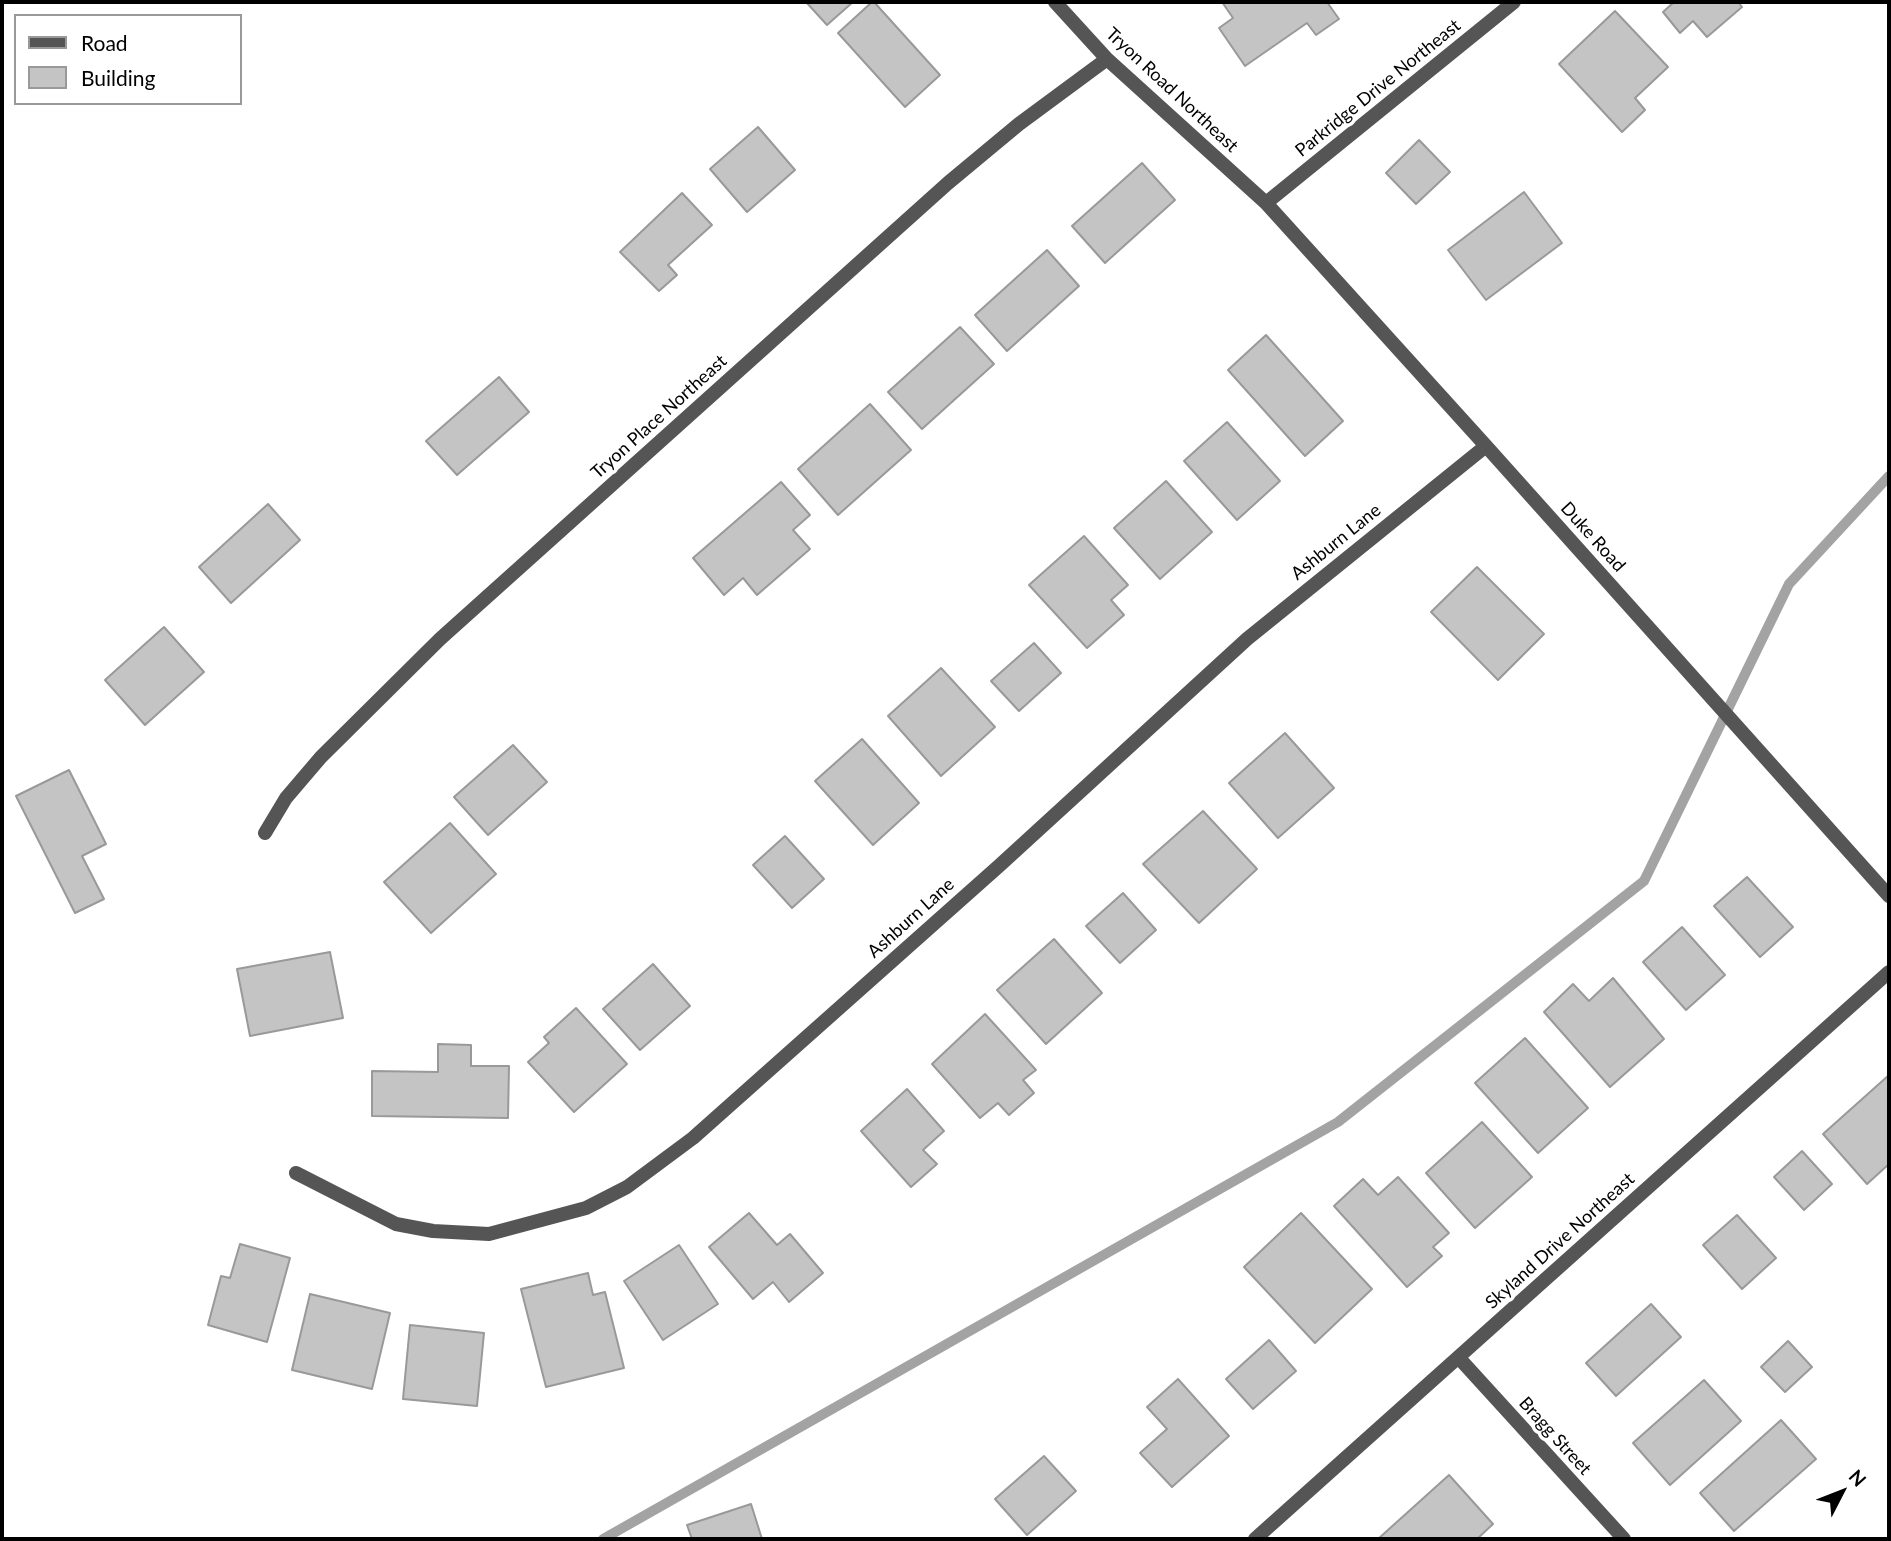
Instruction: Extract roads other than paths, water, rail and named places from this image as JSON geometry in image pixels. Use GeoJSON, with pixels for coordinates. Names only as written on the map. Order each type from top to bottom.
{"type":"FeatureCollection","features":[{"type":"Feature","properties":{"kind":"street","name":"Tryon Road Northeast"},"geometry":{"type":"LineString","coordinates":[[1055,2],[1107,59],[1266,203]]}},
{"type":"Feature","properties":{"kind":"street","name":"Parkridge Drive Northeast"},"geometry":{"type":"LineString","coordinates":[[1266,203],[1514,2]]}},
{"type":"Feature","properties":{"kind":"street","name":"Tryon Place Northeast"},"geometry":{"type":"LineString","coordinates":[[265,833],[286,798],[321,757],[440,639],[948,183],[1019,124],[1107,59]]}},
{"type":"Feature","properties":{"kind":"street","name":"Duke Road"},"geometry":{"type":"LineString","coordinates":[[1266,203],[1889,896]]}},
{"type":"Feature","properties":{"kind":"street","name":"Ashburn Lane"},"geometry":{"type":"LineString","coordinates":[[296,1173],[396,1224],[433,1231],[489,1234],[586,1208],[627,1187],[694,1139],[1247,639],[1486,446]]}},
{"type":"Feature","properties":{"kind":"street","name":"Skyland Drive Northeast"},"geometry":{"type":"LineString","coordinates":[[1255,1539],[1889,972]]}},
{"type":"Feature","properties":{"kind":"street","name":"Bragg Street"},"geometry":{"type":"LineString","coordinates":[[1459,1358],[1624,1539]]}},
{"type":"Feature","properties":{"kind":"waterway"},"geometry":{"type":"LineString","coordinates":[[603,1539],[1338,1122],[1644,881],[1789,584],[1889,476]]}}]}
